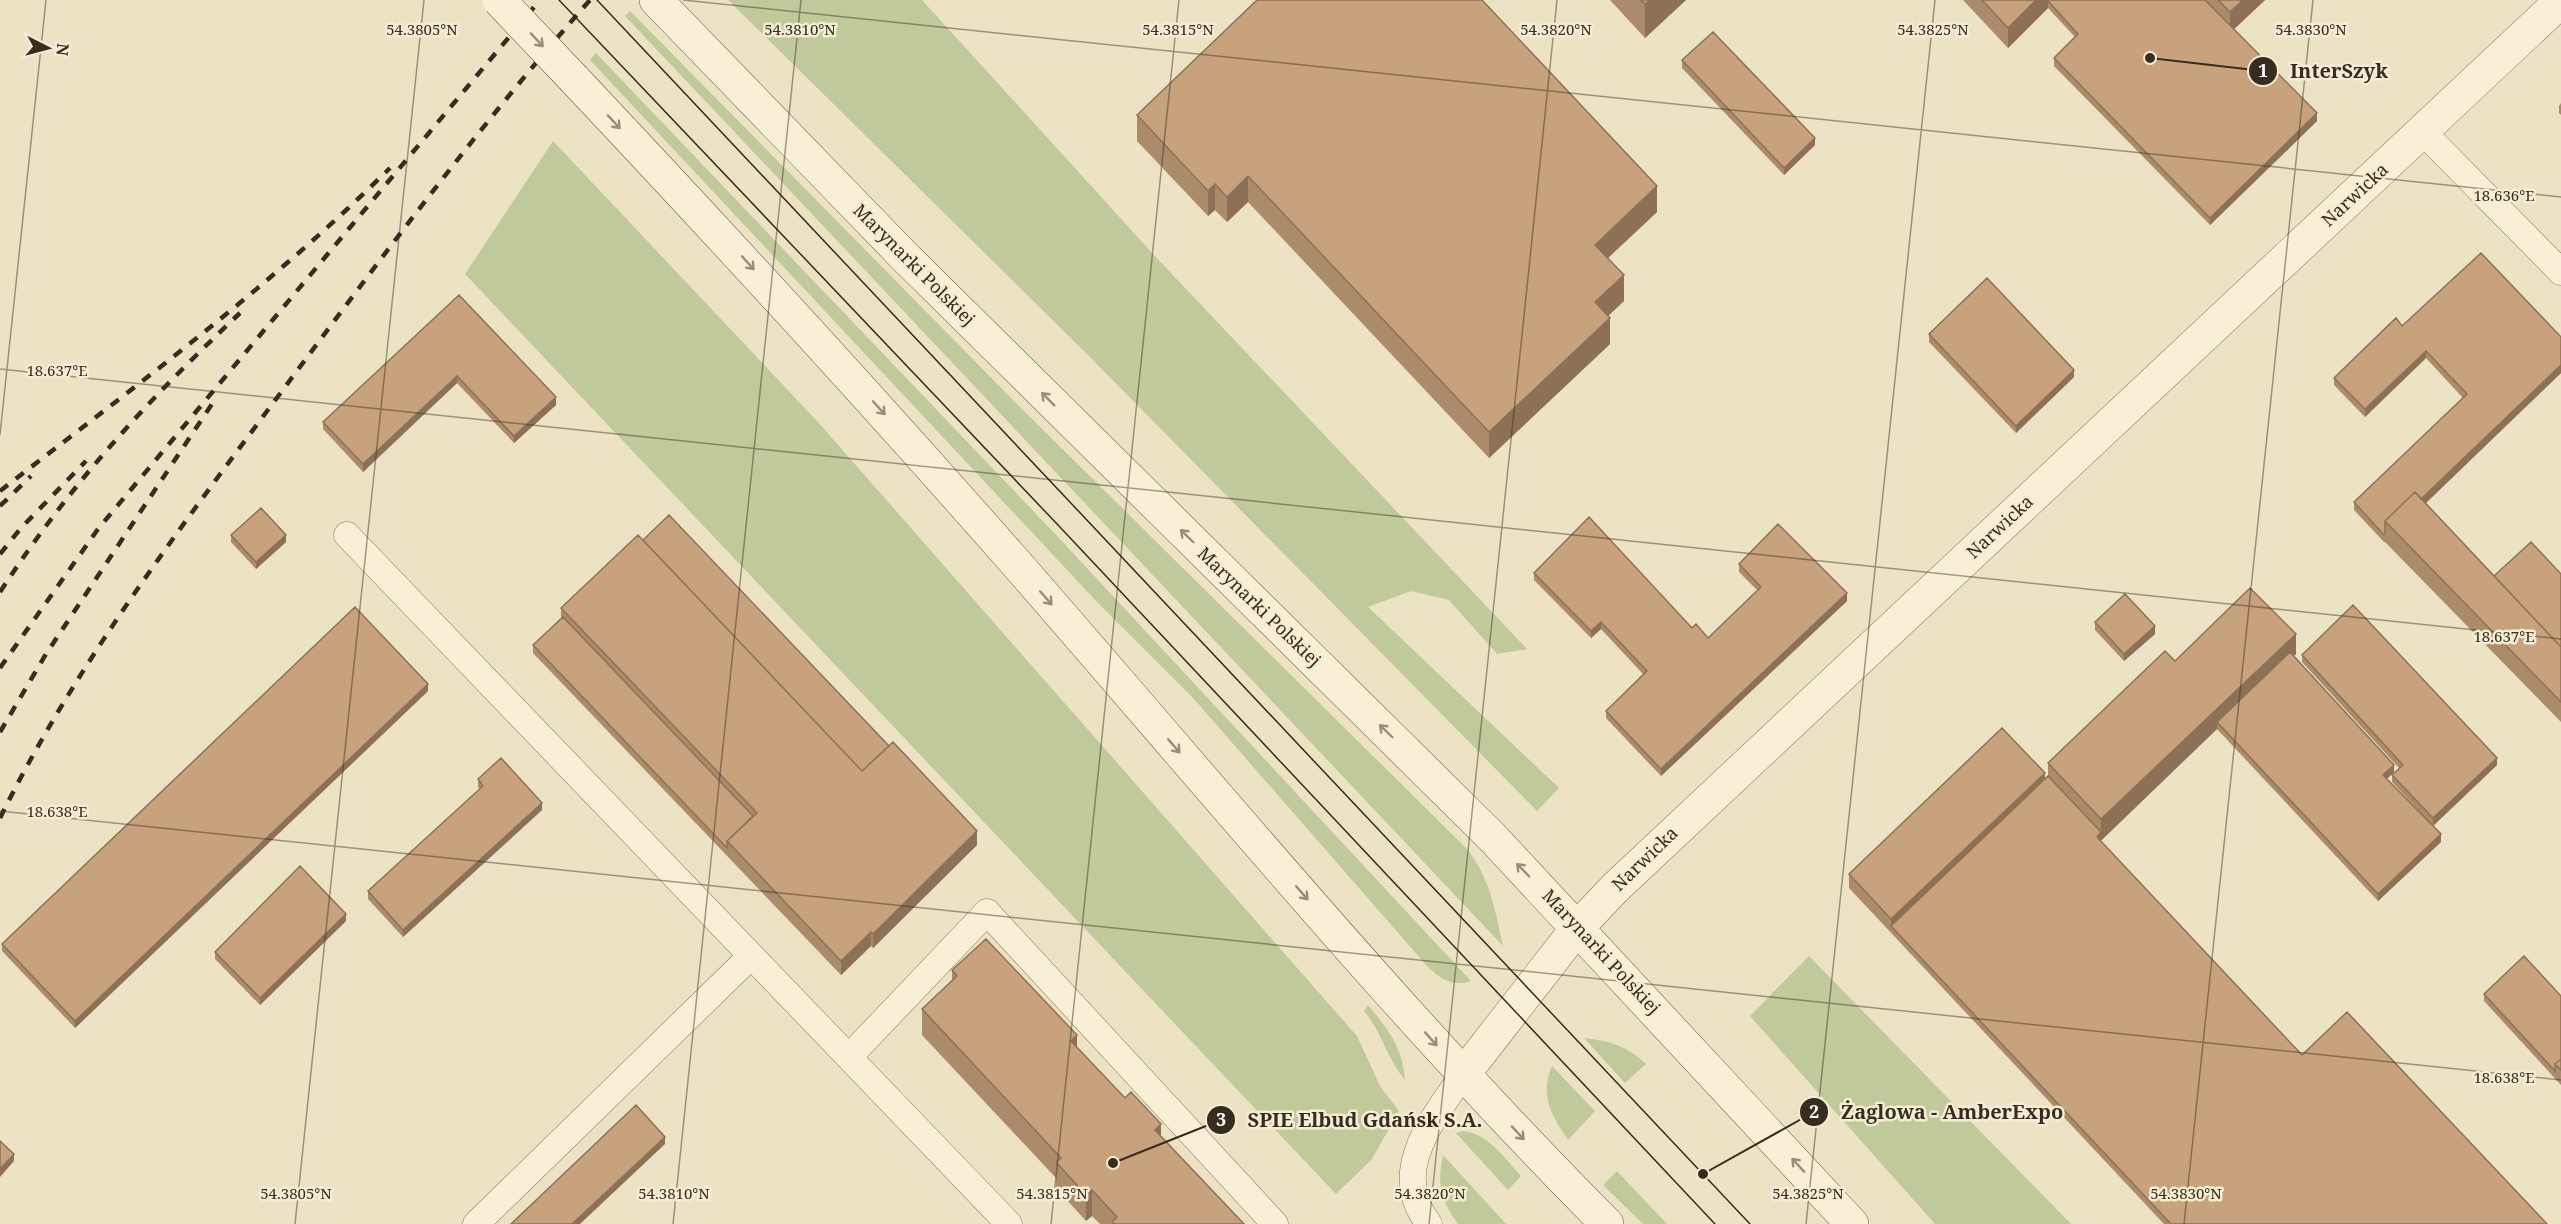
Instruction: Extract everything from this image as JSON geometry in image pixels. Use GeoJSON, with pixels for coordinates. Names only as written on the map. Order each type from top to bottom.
{"type":"FeatureCollection","features":[{"type":"Feature","properties":{"kind":"main road"},"geometry":{"type":"LineString","coordinates":[[499,0],[739,253],[873,402],[1463,1075],[1607,1224]]}},
{"type":"Feature","properties":{"kind":"main road","name":"Marynarki Polskiej"},"geometry":{"type":"LineString","coordinates":[[656,0],[903,255],[1412,757],[1578,927],[1852,1224]]}},
{"type":"Feature","properties":{"kind":"main road","name":"Narwicka"},"geometry":{"type":"LineString","coordinates":[[1463,1075],[1578,927],[1615,888],[2561,1]]}},
{"type":"Feature","properties":{"kind":"lane"},"geometry":{"type":"LineString","coordinates":[[2422,131],[2561,272]]}},
{"type":"Feature","properties":{"kind":"lane"},"geometry":{"type":"LineString","coordinates":[[347,535],[1009,1224]]}},
{"type":"Feature","properties":{"kind":"lane"},"geometry":{"type":"LineString","coordinates":[[849,1057],[987,912],[1275,1224]]}},
{"type":"Feature","properties":{"kind":"lane"},"geometry":{"type":"LineString","coordinates":[[476,1224],[751,956]]}},
{"type":"Feature","properties":{"kind":"lane"},"geometry":{"type":"LineString","coordinates":[[1429,1224],[1418,1205],[1414,1192],[1414,1160],[1429,1124],[1463,1075]]}},
{"type":"Feature","properties":{"kind":"green space"},"geometry":{"type":"Polygon","coordinates":[[[728,0],[922,0],[1153,254],[1527,649],[1497,654],[1449,600],[1411,591],[1368,607],[1559,788],[1537,811],[1086,353],[728,0]]]}},
{"type":"Feature","properties":{"kind":"green space"},"geometry":{"type":"Polygon","coordinates":[[[630,11],[1021,408],[1466,848],[1486,882],[1503,946],[625,16],[630,11]]]}},
{"type":"Feature","properties":{"kind":"green space"},"geometry":{"type":"Polygon","coordinates":[[[596,53],[1058,537],[1471,981],[1458,983],[1447,981],[1427,966],[1194,699],[1099,604],[590,60],[596,53]]]}},
{"type":"Feature","properties":{"kind":"green space"},"geometry":{"type":"Polygon","coordinates":[[[553,141],[817,421],[1357,1036],[1380,1086],[1399,1111],[1372,1159],[1336,1194],[465,274],[553,141]]]}},
{"type":"Feature","properties":{"kind":"green space"},"geometry":{"type":"Polygon","coordinates":[[[1809,956],[2071,1224],[1935,1224],[1750,1016],[1809,956]]]}},
{"type":"Feature","properties":{"kind":"green space"},"geometry":{"type":"Polygon","coordinates":[[[1368,1005],[1382,1022],[1398,1049],[1405,1080],[1364,1011],[1368,1005]]]}},
{"type":"Feature","properties":{"kind":"green space"},"geometry":{"type":"Polygon","coordinates":[[[1584,1038],[1618,1045],[1633,1053],[1646,1064],[1625,1083],[1584,1038]]]}},
{"type":"Feature","properties":{"kind":"green space"},"geometry":{"type":"Polygon","coordinates":[[[1552,1066],[1595,1111],[1568,1140],[1552,1114],[1547,1096],[1548,1077],[1552,1066]]]}},
{"type":"Feature","properties":{"kind":"green space"},"geometry":{"type":"Polygon","coordinates":[[[1463,1131],[1480,1136],[1488,1142],[1521,1176],[1508,1190],[1456,1133],[1463,1131]]]}},
{"type":"Feature","properties":{"kind":"green space"},"geometry":{"type":"Polygon","coordinates":[[[1443,1155],[1506,1224],[1458,1224],[1447,1207],[1440,1183],[1443,1155]]]}},
{"type":"Feature","properties":{"kind":"green space"},"geometry":{"type":"Polygon","coordinates":[[[1617,1171],[1667,1224],[1643,1224],[1603,1185],[1617,1171]]]}},
{"type":"Feature","properties":{"kind":"building"},"geometry":{"type":"Polygon","coordinates":[[[1257,0],[1482,0],[1657,186],[1595,245],[1624,275],[1595,302],[1610,318],[1489,432],[1248,176],[1227,197],[1215,184],[1208,191],[1137,115],[1257,0]]]}},
{"type":"Feature","properties":{"kind":"building"},"geometry":{"type":"Polygon","coordinates":[[[1982,0],[2036,0],[2008,28],[1982,0]]]}},
{"type":"Feature","properties":{"kind":"building"},"geometry":{"type":"Polygon","coordinates":[[[2048,0],[2205,0],[2317,113],[2210,218],[2054,58],[2078,34],[2048,0]]]}},
{"type":"Feature","properties":{"kind":"building"},"geometry":{"type":"Polygon","coordinates":[[[2218,0],[2243,0],[2230,12],[2218,0]]]}},
{"type":"Feature","properties":{"kind":"building"},"geometry":{"type":"Polygon","coordinates":[[[1713,32],[1815,138],[1784,168],[1682,60],[1713,32]]]}},
{"type":"Feature","properties":{"kind":"building"},"geometry":{"type":"Polygon","coordinates":[[[2481,253],[2561,337],[2561,365],[2421,499],[2415,492],[2385,521],[2384,535],[2354,502],[2467,394],[2426,351],[2365,409],[2334,378],[2396,318],[2402,326],[2481,253]]]}},
{"type":"Feature","properties":{"kind":"building"},"geometry":{"type":"Polygon","coordinates":[[[1987,278],[2074,370],[2016,426],[1929,334],[1987,278]]]}},
{"type":"Feature","properties":{"kind":"building"},"geometry":{"type":"Polygon","coordinates":[[[459,295],[556,397],[514,436],[457,376],[363,464],[323,422],[459,295]]]}},
{"type":"Feature","properties":{"kind":"building"},"geometry":{"type":"Polygon","coordinates":[[[2415,492],[2561,647],[2561,702],[2385,521],[2415,492]]]}},
{"type":"Feature","properties":{"kind":"building"},"geometry":{"type":"Polygon","coordinates":[[[261,508],[286,535],[256,562],[231,535],[261,508]]]}},
{"type":"Feature","properties":{"kind":"building"},"geometry":{"type":"Polygon","coordinates":[[[669,515],[889,746],[862,771],[643,540],[669,515]]]}},
{"type":"Feature","properties":{"kind":"building"},"geometry":{"type":"Polygon","coordinates":[[[1589,517],[1692,628],[1696,624],[1708,638],[1761,587],[1739,564],[1778,524],[1847,593],[1661,769],[1606,711],[1647,671],[1601,622],[1591,631],[1534,573],[1589,517]]]}},
{"type":"Feature","properties":{"kind":"building"},"geometry":{"type":"Polygon","coordinates":[[[638,535],[862,771],[893,742],[977,831],[873,934],[871,932],[841,961],[727,841],[757,813],[561,608],[638,535]]]}},
{"type":"Feature","properties":{"kind":"building"},"geometry":{"type":"Polygon","coordinates":[[[2531,542],[2561,574],[2561,647],[2494,576],[2531,542]]]}},
{"type":"Feature","properties":{"kind":"building"},"geometry":{"type":"Polygon","coordinates":[[[2250,588],[2296,634],[2101,819],[2048,763],[2165,651],[2175,661],[2250,588]]]}},
{"type":"Feature","properties":{"kind":"building"},"geometry":{"type":"Polygon","coordinates":[[[2125,594],[2155,626],[2124,654],[2095,622],[2125,594]]]}},
{"type":"Feature","properties":{"kind":"building"},"geometry":{"type":"Polygon","coordinates":[[[2353,605],[2497,758],[2433,818],[2392,775],[2403,765],[2302,655],[2353,605]]]}},
{"type":"Feature","properties":{"kind":"building"},"geometry":{"type":"Polygon","coordinates":[[[355,607],[428,684],[75,1021],[2,944],[355,607]]]}},
{"type":"Feature","properties":{"kind":"building"},"geometry":{"type":"Polygon","coordinates":[[[563,617],[753,816],[727,841],[727,848],[533,645],[563,617]]]}},
{"type":"Feature","properties":{"kind":"building"},"geometry":{"type":"Polygon","coordinates":[[[2290,652],[2394,765],[2383,775],[2441,834],[2378,894],[2217,722],[2290,652]]]}},
{"type":"Feature","properties":{"kind":"building"},"geometry":{"type":"Polygon","coordinates":[[[2002,728],[2045,773],[1891,919],[1849,874],[2002,728]]]}},
{"type":"Feature","properties":{"kind":"building"},"geometry":{"type":"Polygon","coordinates":[[[501,758],[542,803],[403,930],[368,891],[483,786],[478,779],[501,758]]]}},
{"type":"Feature","properties":{"kind":"building"},"geometry":{"type":"Polygon","coordinates":[[[2048,776],[2101,832],[2097,837],[2302,1055],[2347,1012],[2547,1224],[2171,1224],[1891,926],[2048,776]]]}},
{"type":"Feature","properties":{"kind":"building"},"geometry":{"type":"Polygon","coordinates":[[[300,866],[346,914],[260,998],[215,952],[300,866]]]}},
{"type":"Feature","properties":{"kind":"building"},"geometry":{"type":"Polygon","coordinates":[[[986,939],[1077,1035],[1071,1041],[1125,1098],[1131,1092],[1161,1124],[1155,1130],[1244,1224],[1114,1224],[1112,1222],[1117,1217],[1092,1190],[1086,1195],[1056,1162],[1061,1158],[922,1009],[957,976],[952,970],[986,939]]]}},
{"type":"Feature","properties":{"kind":"building"},"geometry":{"type":"Polygon","coordinates":[[[2524,956],[2561,996],[2561,1059],[2555,1064],[2555,1071],[2484,994],[2524,956]]]}},
{"type":"Feature","properties":{"kind":"building"},"geometry":{"type":"Polygon","coordinates":[[[2561,1059],[2561,1070],[2555,1064],[2561,1059]]]}},
{"type":"Feature","properties":{"kind":"building"},"geometry":{"type":"Polygon","coordinates":[[[636,1105],[665,1137],[572,1224],[511,1224],[636,1105]]]}},
{"type":"Feature","properties":{"kind":"building"},"geometry":{"type":"Polygon","coordinates":[[[0,1141],[14,1154],[0,1169],[0,1141]]]}},
{"type":"Feature","properties":{"kind":"tram line"},"geometry":{"type":"LineString","coordinates":[[559,0],[1058,525],[1715,1224]]}},
{"type":"Feature","properties":{"kind":"tram line"},"geometry":{"type":"LineString","coordinates":[[597,0],[1750,1224]]}},
{"type":"Feature","properties":{"kind":"railway"},"geometry":{"type":"LineString","coordinates":[[0,668],[98,529],[540,0]]}},
{"type":"Feature","properties":{"kind":"railway"},"geometry":{"type":"LineString","coordinates":[[0,818],[62,706],[131,598],[168,546],[432,192],[509,95],[590,0]]}},
{"type":"Feature","properties":{"kind":"railway"},"geometry":{"type":"LineString","coordinates":[[0,491],[200,336],[297,254],[390,168]]}},
{"type":"Feature","properties":{"kind":"railway"},"geometry":{"type":"LineString","coordinates":[[0,592],[54,515],[111,445],[240,313]]}},
{"type":"Feature","properties":{"kind":"railway"},"geometry":{"type":"LineString","coordinates":[[0,732],[46,654],[212,404]]}},
{"type":"Feature","properties":{"kind":"railway"},"geometry":{"type":"LineString","coordinates":[[0,554],[21,528],[86,461]]}},
{"type":"Feature","properties":{"kind":"railway"},"geometry":{"type":"LineString","coordinates":[[0,506],[31,476]]}},
{"type":"Feature","properties":{"kind":"place","name":"InterSzyk"},"geometry":{"type":"Point","coordinates":[2150,58]}},
{"type":"Feature","properties":{"kind":"place","name":"SPIE Elbud Gdańsk S.A."},"geometry":{"type":"Point","coordinates":[1113,1163]}},
{"type":"Feature","properties":{"kind":"place","name":"Żaglowa - AmberExpo"},"geometry":{"type":"Point","coordinates":[1703,1174]}}]}
